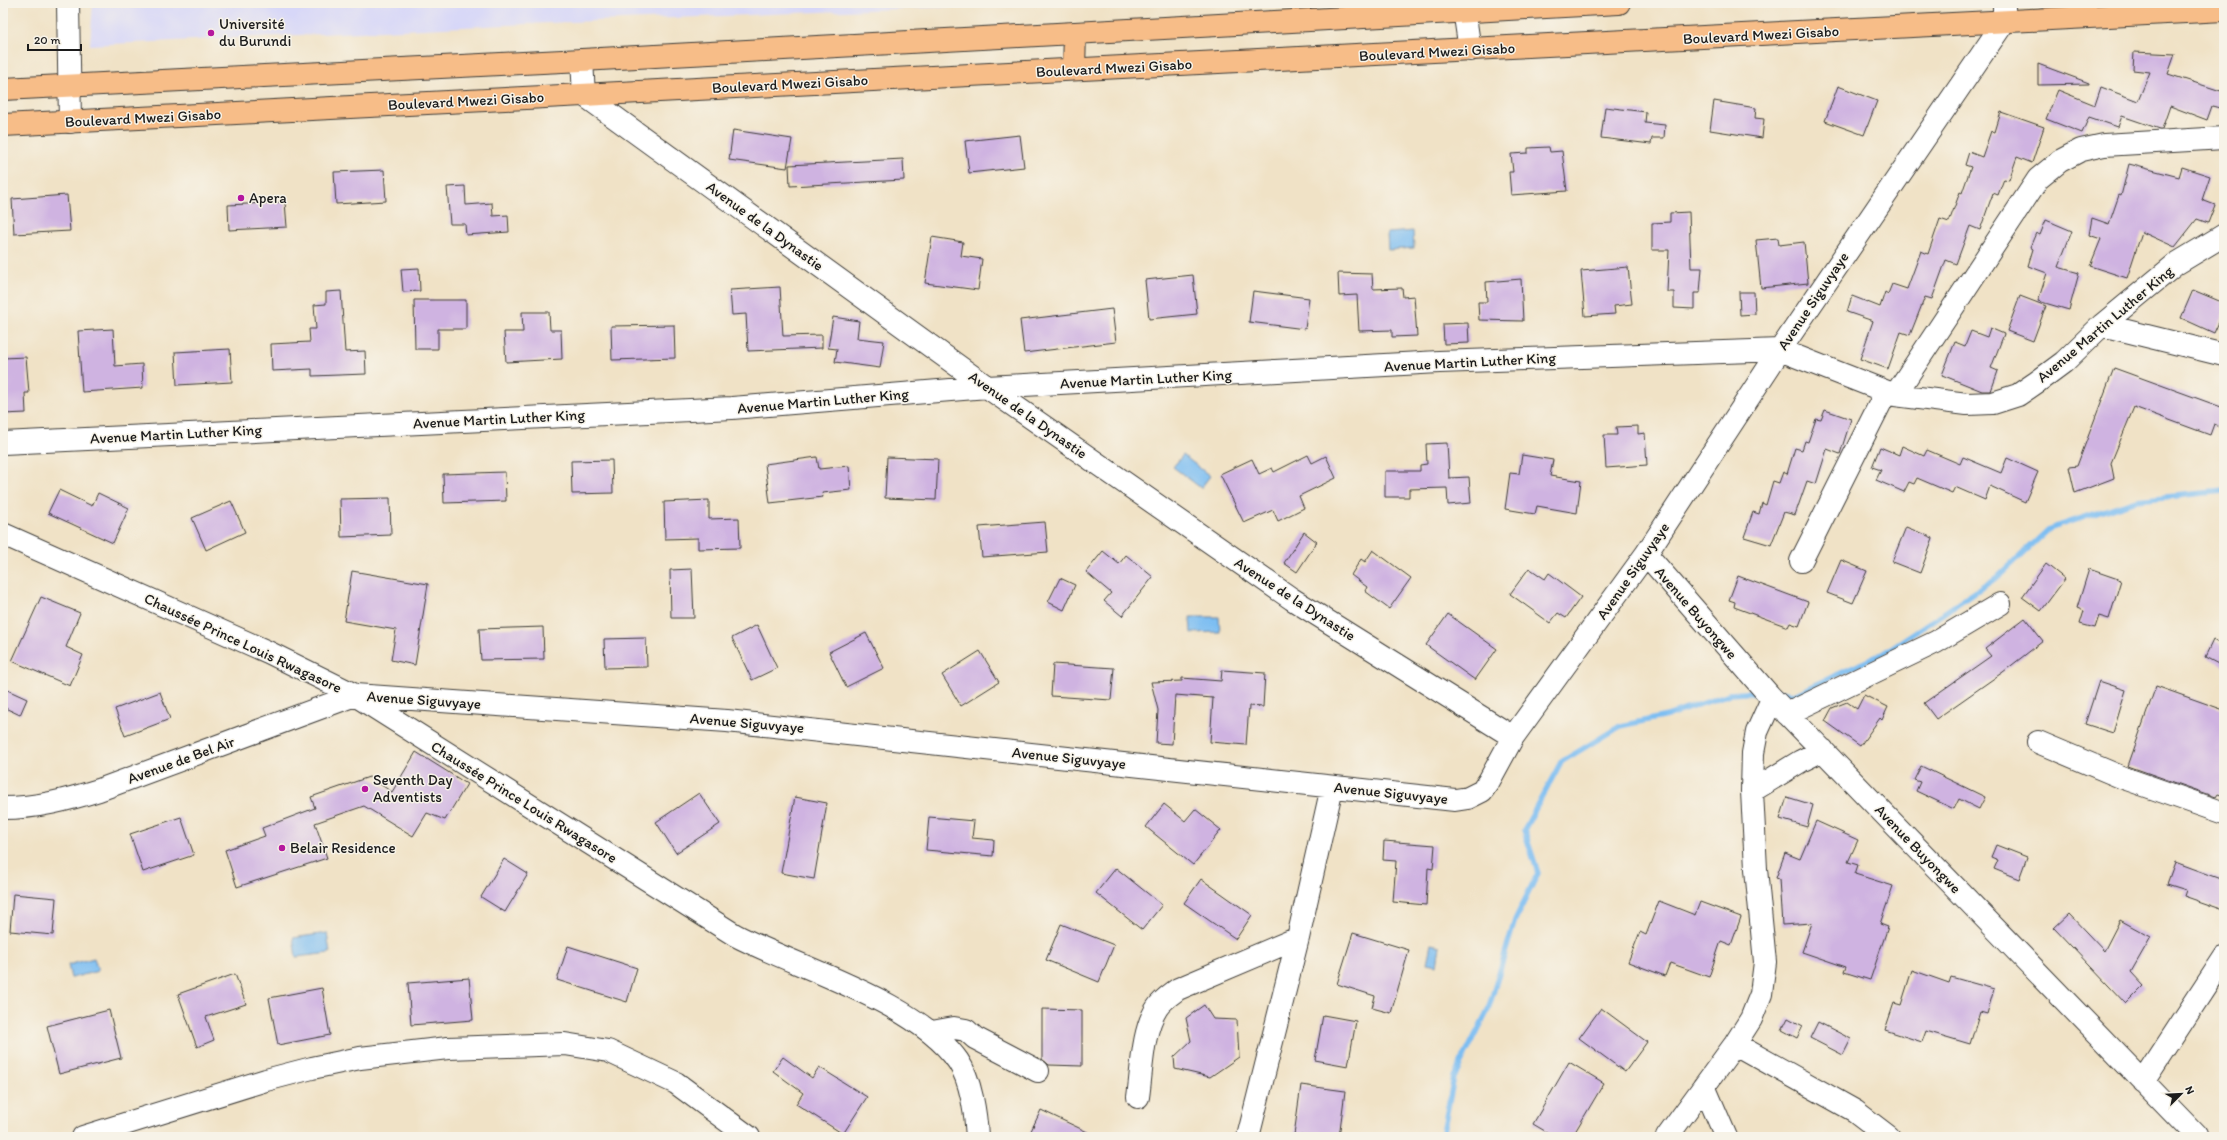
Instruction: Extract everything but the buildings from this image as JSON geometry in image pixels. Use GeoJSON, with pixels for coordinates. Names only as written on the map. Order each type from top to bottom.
{"type":"FeatureCollection","features":[{"type":"Feature","properties":{"kind":"main road"},"geometry":{"type":"LineString","coordinates":[[3,88],[582,60],[1075,33],[1464,7],[1619,3]]}},
{"type":"Feature","properties":{"kind":"main road","name":"Boulevard Mwezi Gisabo"},"geometry":{"type":"LineString","coordinates":[[3,125],[1470,50],[2004,13],[2224,10]]}},
{"type":"Feature","properties":{"kind":"main road"},"geometry":{"type":"LineString","coordinates":[[1074,70],[1075,33]]}},
{"type":"Feature","properties":{"kind":"street"},"geometry":{"type":"LineString","coordinates":[[68,3],[70,122]]}},
{"type":"Feature","properties":{"kind":"street"},"geometry":{"type":"LineString","coordinates":[[1464,7],[1470,50]]}},
{"type":"Feature","properties":{"kind":"street","name":"Avenue Siguvyaye"},"geometry":{"type":"LineString","coordinates":[[355,695],[604,711],[750,723],[1455,800],[1468,798],[1482,791],[1513,737],[1646,554],[2004,13]]}},
{"type":"Feature","properties":{"kind":"street"},"geometry":{"type":"LineString","coordinates":[[582,60],[584,95]]}},
{"type":"Feature","properties":{"kind":"street","name":"Avenue de la Dynastie"},"geometry":{"type":"LineString","coordinates":[[584,95],[987,387],[1292,598],[1513,737]]}},
{"type":"Feature","properties":{"kind":"street"},"geometry":{"type":"LineString","coordinates":[[1801,561],[1890,394],[2038,179],[2060,161],[2081,150],[2104,145],[2224,138]]}},
{"type":"Feature","properties":{"kind":"street","name":"Avenue Martin Luther King"},"geometry":{"type":"LineString","coordinates":[[3,443],[732,408],[987,387],[1439,362],[1780,350],[1890,394],[1967,404],[1993,403],[2018,395],[2037,382],[2064,362],[2102,325],[2176,264],[2224,235]]}},
{"type":"Feature","properties":{"kind":"street"},"geometry":{"type":"LineString","coordinates":[[2102,325],[2224,355]]}},
{"type":"Feature","properties":{"kind":"street","name":"Chaussée Prince Louis Rwagasore"},"geometry":{"type":"LineString","coordinates":[[3,534],[268,652],[355,695],[735,935],[768,952],[876,998],[932,1032],[958,1062],[971,1093],[977,1137]]}},
{"type":"Feature","properties":{"kind":"street","name":"Avenue Buyongwe"},"geometry":{"type":"LineString","coordinates":[[1646,554],[1745,670],[2197,1137]]}},
{"type":"Feature","properties":{"kind":"street"},"geometry":{"type":"LineString","coordinates":[[1667,1137],[1735,1044],[1751,1019],[1761,994],[1765,962],[1756,869],[1752,791],[1752,753],[1757,732],[1776,702],[1936,642],[2000,604]]}},
{"type":"Feature","properties":{"kind":"street","name":"Avenue de Bel Air"},"geometry":{"type":"LineString","coordinates":[[3,808],[29,808],[66,800],[92,792],[355,695]]}},
{"type":"Feature","properties":{"kind":"street"},"geometry":{"type":"LineString","coordinates":[[2038,742],[2121,777],[2224,812]]}},
{"type":"Feature","properties":{"kind":"street"},"geometry":{"type":"LineString","coordinates":[[1752,791],[1801,761],[1823,750]]}},
{"type":"Feature","properties":{"kind":"street"},"geometry":{"type":"LineString","coordinates":[[1248,1137],[1298,938],[1332,787]]}},
{"type":"Feature","properties":{"kind":"street"},"geometry":{"type":"LineString","coordinates":[[1138,1097],[1148,1029],[1157,1008],[1165,998],[1178,989],[1298,938]]}},
{"type":"Feature","properties":{"kind":"street"},"geometry":{"type":"LineString","coordinates":[[2143,1082],[2224,958]]}},
{"type":"Feature","properties":{"kind":"street"},"geometry":{"type":"LineString","coordinates":[[932,1032],[954,1028],[966,1030],[975,1038],[1038,1071]]}},
{"type":"Feature","properties":{"kind":"street"},"geometry":{"type":"LineString","coordinates":[[82,1137],[266,1080],[312,1068],[360,1058],[448,1048],[565,1044],[608,1052],[663,1076],[704,1102],[749,1137]]}},
{"type":"Feature","properties":{"kind":"street"},"geometry":{"type":"LineString","coordinates":[[1735,1044],[1855,1111],[1889,1137]]}},
{"type":"Feature","properties":{"kind":"street"},"geometry":{"type":"LineString","coordinates":[[1704,1086],[1726,1137]]}},
{"type":"Feature","properties":{"kind":"shaded area","name":"Université du Burundi"},"geometry":{"type":"Polygon","coordinates":[[[93,3],[1050,3],[570,22],[90,45],[93,3]]]}},
{"type":"Feature","properties":{"kind":"water"},"geometry":{"type":"Polygon","coordinates":[[[1413,231],[1414,248],[1388,250],[1387,233],[1413,231]]]}},
{"type":"Feature","properties":{"kind":"water"},"geometry":{"type":"Polygon","coordinates":[[[1183,455],[1210,476],[1201,488],[1173,467],[1183,455]]]}},
{"type":"Feature","properties":{"kind":"water"},"geometry":{"type":"Polygon","coordinates":[[[1190,617],[1219,617],[1220,632],[1191,633],[1190,617]]]}},
{"type":"Feature","properties":{"kind":"water"},"geometry":{"type":"Polygon","coordinates":[[[327,933],[330,953],[296,957],[293,938],[327,933]]]}},
{"type":"Feature","properties":{"kind":"water"},"geometry":{"type":"Polygon","coordinates":[[[1431,944],[1440,946],[1437,965],[1427,963],[1431,944]]]}},
{"type":"Feature","properties":{"kind":"water"},"geometry":{"type":"Polygon","coordinates":[[[94,958],[98,971],[71,978],[68,965],[94,958]]]}},
{"type":"Feature","properties":{"kind":"waterway"},"geometry":{"type":"LineString","coordinates":[[1775,692],[1796,694],[1882,654],[1999,576],[2049,529],[2136,500],[2224,491]]}},
{"type":"Feature","properties":{"kind":"waterway"},"geometry":{"type":"LineString","coordinates":[[1442,1137],[1454,1077],[1488,1010],[1515,920],[1538,873],[1524,830],[1561,762],[1620,726],[1667,716],[1729,694],[1758,692]]}},
{"type":"Feature","properties":{"kind":"place","name":"Université du Burundi"},"geometry":{"type":"Point","coordinates":[211,33]}},
{"type":"Feature","properties":{"kind":"place","name":"Apera"},"geometry":{"type":"Point","coordinates":[241,198]}},
{"type":"Feature","properties":{"kind":"place","name":"Seventh Day Adventists"},"geometry":{"type":"Point","coordinates":[365,789]}},
{"type":"Feature","properties":{"kind":"place","name":"Belair Residence"},"geometry":{"type":"Point","coordinates":[282,848]}}]}
